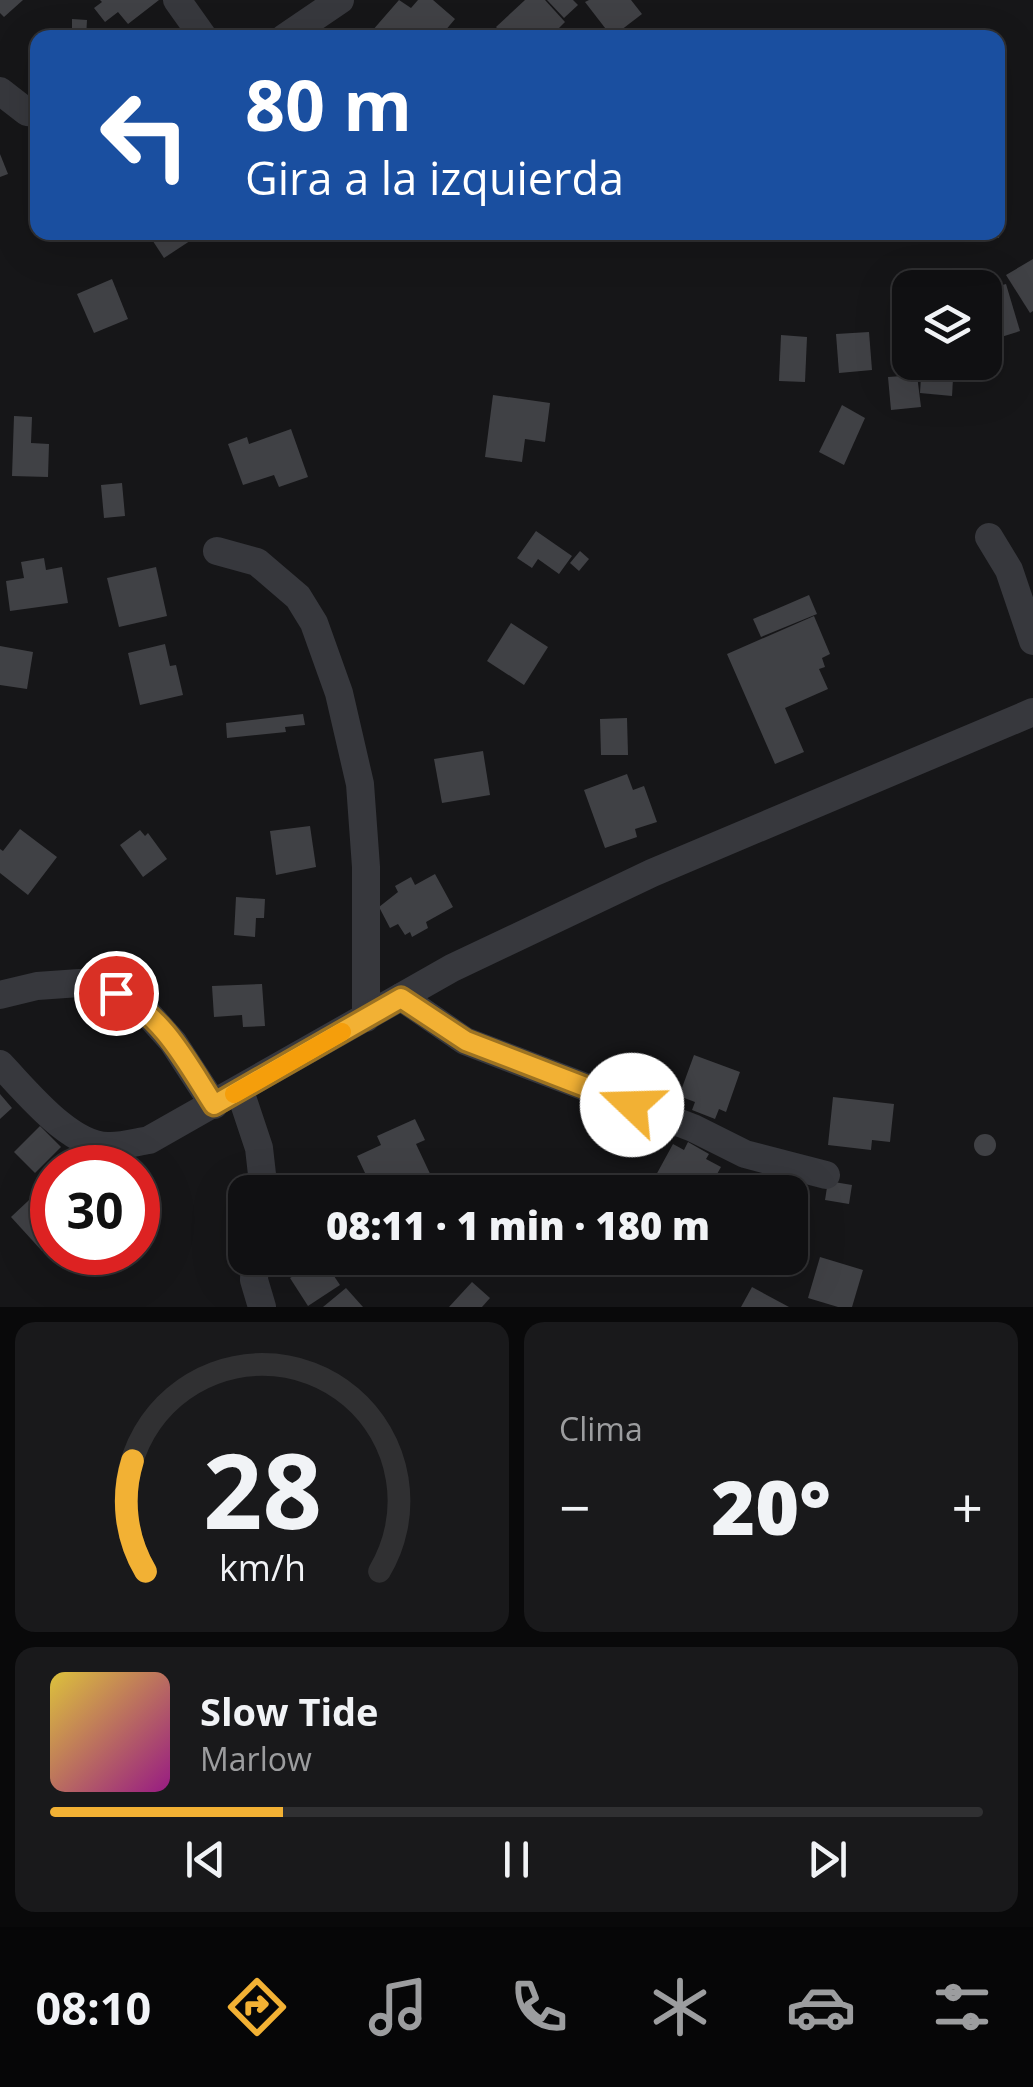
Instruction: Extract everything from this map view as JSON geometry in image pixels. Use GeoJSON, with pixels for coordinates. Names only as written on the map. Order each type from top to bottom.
{"type":"FeatureCollection","features":[{"type":"Feature","properties":{"kind":"street"},"geometry":{"type":"LineString","coordinates":[[177,0],[198,30]]}},
{"type":"Feature","properties":{"kind":"street"},"geometry":{"type":"LineString","coordinates":[[296,30],[340,0]]}},
{"type":"Feature","properties":{"kind":"street"},"geometry":{"type":"LineString","coordinates":[[0,91],[30,112]]}},
{"type":"Feature","properties":{"kind":"street"},"geometry":{"type":"LineString","coordinates":[[989,537],[1009,570],[1033,640]]}},
{"type":"Feature","properties":{"kind":"street"},"geometry":{"type":"LineString","coordinates":[[218,551],[257,562],[298,597],[314,623],[338,693],[360,784],[366,867],[366,1018]]}},
{"type":"Feature","properties":{"kind":"street"},"geometry":{"type":"LineString","coordinates":[[0,1064],[46,1111],[84,1142],[108,1147],[149,1140],[452,968],[652,873],[1033,712]]}},
{"type":"Feature","properties":{"kind":"street"},"geometry":{"type":"LineString","coordinates":[[0,996],[37,986],[94,982],[140,1004],[173,1042],[214,1105]]}},
{"type":"Feature","properties":{"kind":"street"},"geometry":{"type":"LineString","coordinates":[[401,998],[466,1041],[693,1128],[745,1154],[826,1174]]}},
{"type":"Feature","properties":{"kind":"street"},"geometry":{"type":"LineString","coordinates":[[240,1091],[259,1148],[262,1175]]}},
{"type":"Feature","properties":{"kind":"street"},"geometry":{"type":"LineString","coordinates":[[254,1275],[262,1307]]}},
{"type":"Feature","properties":{"kind":"building"},"geometry":{"type":"Polygon","coordinates":[[[0,0],[23,0],[4,17],[0,0]]]}},
{"type":"Feature","properties":{"kind":"building"},"geometry":{"type":"Polygon","coordinates":[[[100,0],[159,0],[128,24],[118,12],[105,22],[94,8],[100,0]]]}},
{"type":"Feature","properties":{"kind":"building"},"geometry":{"type":"Polygon","coordinates":[[[399,0],[411,8],[418,0],[433,0],[455,19],[446,30],[373,30],[399,0]]]}},
{"type":"Feature","properties":{"kind":"building"},"geometry":{"type":"Polygon","coordinates":[[[525,0],[545,0],[565,22],[557,30],[496,27],[525,0]]]}},
{"type":"Feature","properties":{"kind":"building"},"geometry":{"type":"Polygon","coordinates":[[[547,0],[573,0],[578,5],[564,18],[547,0]]]}},
{"type":"Feature","properties":{"kind":"building"},"geometry":{"type":"Polygon","coordinates":[[[631,0],[642,14],[621,30],[607,30],[585,2],[631,0]]]}},
{"type":"Feature","properties":{"kind":"building"},"geometry":{"type":"Polygon","coordinates":[[[72,19],[87,20],[86,30],[72,30],[72,19]]]}},
{"type":"Feature","properties":{"kind":"building"},"geometry":{"type":"Polygon","coordinates":[[[0,154],[8,174],[0,177],[0,154]]]}},
{"type":"Feature","properties":{"kind":"building"},"geometry":{"type":"Polygon","coordinates":[[[152,240],[191,240],[164,258],[152,240]]]}},
{"type":"Feature","properties":{"kind":"building"},"geometry":{"type":"Polygon","coordinates":[[[1033,259],[1033,311],[1030,313],[1006,275],[1033,259]]]}},
{"type":"Feature","properties":{"kind":"building"},"geometry":{"type":"Polygon","coordinates":[[[112,279],[128,319],[94,333],[77,294],[112,279]]]}},
{"type":"Feature","properties":{"kind":"building"},"geometry":{"type":"Polygon","coordinates":[[[1006,284],[1020,331],[1002,337],[1002,285],[1006,284]]]}},
{"type":"Feature","properties":{"kind":"building"},"geometry":{"type":"Polygon","coordinates":[[[869,332],[872,370],[839,373],[836,334],[869,332]]]}},
{"type":"Feature","properties":{"kind":"building"},"geometry":{"type":"Polygon","coordinates":[[[781,335],[807,337],[805,382],[779,381],[781,335]]]}},
{"type":"Feature","properties":{"kind":"building"},"geometry":{"type":"Polygon","coordinates":[[[888,377],[918,380],[921,407],[891,410],[888,377]]]}},
{"type":"Feature","properties":{"kind":"building"},"geometry":{"type":"Polygon","coordinates":[[[921,380],[953,380],[952,396],[920,393],[921,380]]]}},
{"type":"Feature","properties":{"kind":"building"},"geometry":{"type":"Polygon","coordinates":[[[493,395],[550,403],[545,442],[525,439],[522,462],[485,457],[493,395]]]}},
{"type":"Feature","properties":{"kind":"building"},"geometry":{"type":"Polygon","coordinates":[[[842,405],[865,418],[844,465],[819,452],[842,405]]]}},
{"type":"Feature","properties":{"kind":"building"},"geometry":{"type":"Polygon","coordinates":[[[14,416],[32,417],[31,443],[49,444],[48,477],[12,476],[14,416]]]}},
{"type":"Feature","properties":{"kind":"building"},"geometry":{"type":"Polygon","coordinates":[[[291,429],[308,477],[279,487],[274,475],[243,485],[228,444],[247,437],[249,444],[291,429]]]}},
{"type":"Feature","properties":{"kind":"building"},"geometry":{"type":"Polygon","coordinates":[[[122,483],[125,516],[104,518],[101,485],[122,483]]]}},
{"type":"Feature","properties":{"kind":"building"},"geometry":{"type":"Polygon","coordinates":[[[536,531],[572,556],[559,574],[538,559],[532,568],[517,558],[536,531]]]}},
{"type":"Feature","properties":{"kind":"building"},"geometry":{"type":"Polygon","coordinates":[[[580,551],[589,559],[579,571],[570,563],[580,551]]]}},
{"type":"Feature","properties":{"kind":"building"},"geometry":{"type":"Polygon","coordinates":[[[44,558],[46,570],[62,567],[68,603],[10,611],[6,581],[24,578],[21,562],[44,558]]]}},
{"type":"Feature","properties":{"kind":"building"},"geometry":{"type":"Polygon","coordinates":[[[156,567],[167,616],[119,627],[107,578],[156,567]]]}},
{"type":"Feature","properties":{"kind":"building"},"geometry":{"type":"Polygon","coordinates":[[[809,595],[817,614],[761,637],[753,619],[809,595]]]}},
{"type":"Feature","properties":{"kind":"building"},"geometry":{"type":"Polygon","coordinates":[[[814,616],[830,654],[822,658],[825,667],[819,669],[828,689],[785,708],[804,752],[775,764],[727,654],[814,616]]]}},
{"type":"Feature","properties":{"kind":"building"},"geometry":{"type":"Polygon","coordinates":[[[511,623],[548,647],[524,685],[487,661],[511,623]]]}},
{"type":"Feature","properties":{"kind":"building"},"geometry":{"type":"Polygon","coordinates":[[[165,644],[170,666],[176,665],[183,695],[140,705],[128,653],[165,644]]]}},
{"type":"Feature","properties":{"kind":"building"},"geometry":{"type":"Polygon","coordinates":[[[0,646],[33,652],[27,689],[0,685],[0,646]]]}},
{"type":"Feature","properties":{"kind":"building"},"geometry":{"type":"Polygon","coordinates":[[[303,714],[305,725],[285,727],[286,732],[227,738],[226,723],[303,714]]]}},
{"type":"Feature","properties":{"kind":"building"},"geometry":{"type":"Polygon","coordinates":[[[627,718],[628,755],[601,755],[600,719],[627,718]]]}},
{"type":"Feature","properties":{"kind":"building"},"geometry":{"type":"Polygon","coordinates":[[[483,751],[490,795],[442,803],[434,759],[483,751]]]}},
{"type":"Feature","properties":{"kind":"building"},"geometry":{"type":"Polygon","coordinates":[[[627,774],[633,790],[644,786],[657,822],[635,829],[637,837],[605,848],[584,790],[627,774]]]}},
{"type":"Feature","properties":{"kind":"building"},"geometry":{"type":"Polygon","coordinates":[[[310,826],[316,867],[276,875],[270,831],[310,826]]]}},
{"type":"Feature","properties":{"kind":"building"},"geometry":{"type":"Polygon","coordinates":[[[20,829],[57,857],[28,895],[0,873],[0,849],[3,851],[20,829]]]}},
{"type":"Feature","properties":{"kind":"building"},"geometry":{"type":"Polygon","coordinates":[[[140,830],[145,836],[148,833],[167,859],[143,877],[120,845],[140,830]]]}},
{"type":"Feature","properties":{"kind":"building"},"geometry":{"type":"Polygon","coordinates":[[[435,874],[453,907],[426,922],[428,928],[412,937],[410,932],[405,935],[398,924],[390,928],[379,907],[398,892],[395,886],[411,877],[415,885],[435,874]]]}},
{"type":"Feature","properties":{"kind":"building"},"geometry":{"type":"Polygon","coordinates":[[[236,897],[265,899],[264,918],[256,918],[255,937],[234,935],[236,897]]]}},
{"type":"Feature","properties":{"kind":"building"},"geometry":{"type":"Polygon","coordinates":[[[262,984],[265,1026],[243,1027],[242,1015],[214,1017],[212,986],[262,984]]]}},
{"type":"Feature","properties":{"kind":"building"},"geometry":{"type":"Polygon","coordinates":[[[694,1055],[740,1072],[726,1112],[719,1109],[715,1119],[692,1110],[695,1102],[679,1096],[694,1055]]]}},
{"type":"Feature","properties":{"kind":"building"},"geometry":{"type":"Polygon","coordinates":[[[0,1094],[12,1108],[0,1119],[0,1094]]]}},
{"type":"Feature","properties":{"kind":"building"},"geometry":{"type":"Polygon","coordinates":[[[833,1097],[894,1104],[890,1142],[872,1140],[871,1150],[828,1145],[833,1097]]]}},
{"type":"Feature","properties":{"kind":"building"},"geometry":{"type":"Polygon","coordinates":[[[415,1119],[425,1140],[416,1144],[431,1175],[366,1175],[357,1156],[381,1145],[377,1136],[415,1119]]]}},
{"type":"Feature","properties":{"kind":"building"},"geometry":{"type":"Polygon","coordinates":[[[40,1126],[59,1145],[30,1145],[30,1168],[14,1152],[40,1126]]]}},
{"type":"Feature","properties":{"kind":"building"},"geometry":{"type":"Polygon","coordinates":[[[985,1134],[993,1137],[993,1153],[985,1156],[977,1153],[974,1145],[977,1137],[985,1134]]]}},
{"type":"Feature","properties":{"kind":"building"},"geometry":{"type":"Polygon","coordinates":[[[688,1142],[709,1154],[706,1159],[721,1167],[717,1175],[656,1175],[673,1144],[684,1150],[688,1142]]]}},
{"type":"Feature","properties":{"kind":"building"},"geometry":{"type":"Polygon","coordinates":[[[828,1181],[852,1185],[849,1204],[825,1200],[828,1181]]]}},
{"type":"Feature","properties":{"kind":"building"},"geometry":{"type":"Polygon","coordinates":[[[30,1199],[30,1238],[11,1217],[30,1199]]]}},
{"type":"Feature","properties":{"kind":"building"},"geometry":{"type":"Polygon","coordinates":[[[820,1257],[863,1270],[852,1307],[808,1298],[820,1257]]]}},
{"type":"Feature","properties":{"kind":"building"},"geometry":{"type":"Polygon","coordinates":[[[333,1275],[340,1285],[308,1306],[290,1278],[333,1275]]]}},
{"type":"Feature","properties":{"kind":"building"},"geometry":{"type":"Polygon","coordinates":[[[472,1282],[490,1298],[482,1307],[449,1307],[472,1282]]]}},
{"type":"Feature","properties":{"kind":"building"},"geometry":{"type":"Polygon","coordinates":[[[752,1287],[789,1307],[741,1307],[752,1287]]]}},
{"type":"Feature","properties":{"kind":"building"},"geometry":{"type":"Polygon","coordinates":[[[346,1288],[363,1307],[323,1307],[346,1288]]]}},
{"type":"Feature","properties":{"kind":"slow traffic"},"geometry":{"type":"LineString","coordinates":[[234,1094],[342,1032]]}},
{"type":"Feature","properties":{"kind":"route"},"geometry":{"type":"LineString","coordinates":[[116,993],[140,1004],[173,1042],[214,1105],[401,998],[466,1041],[632,1105]]}}]}
